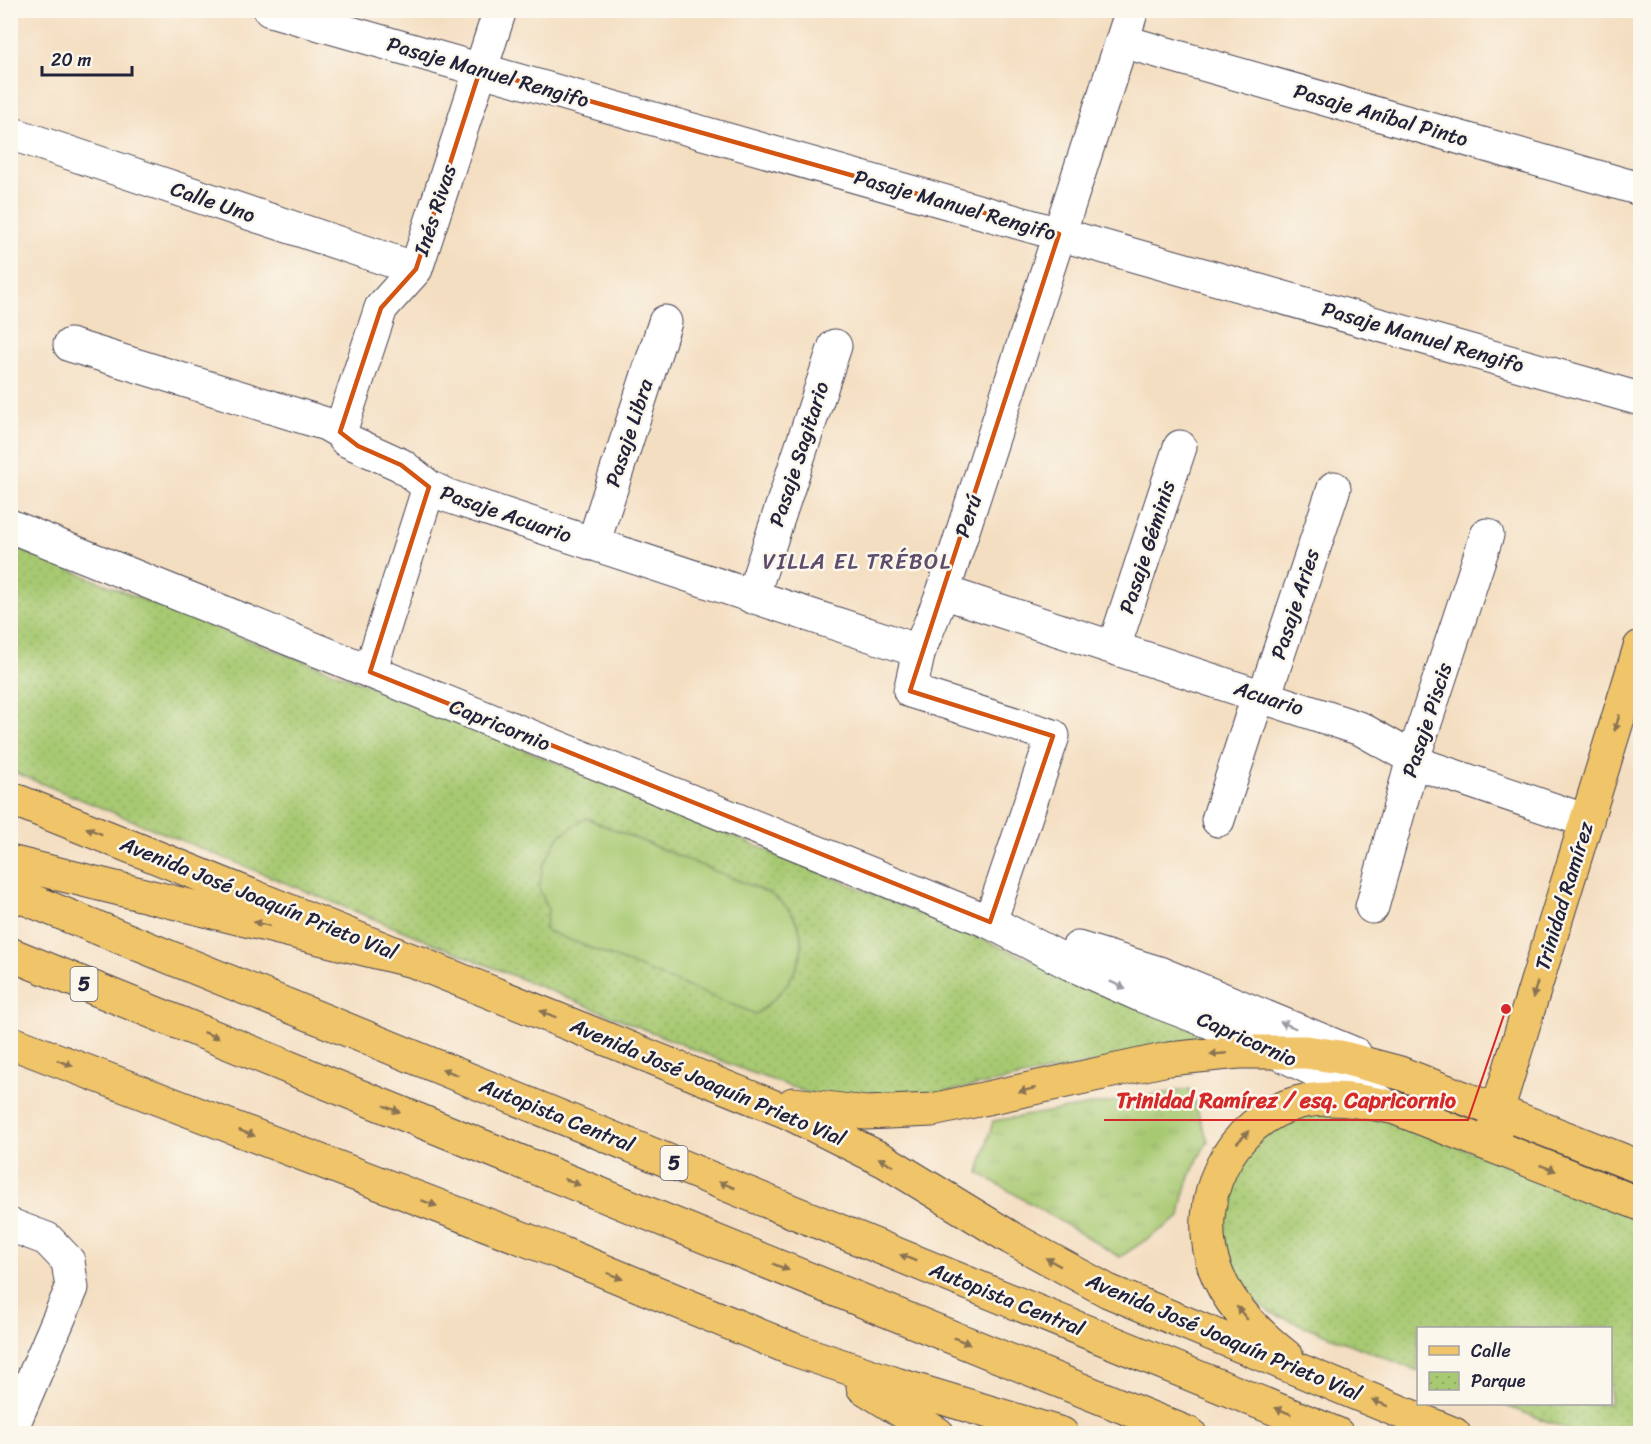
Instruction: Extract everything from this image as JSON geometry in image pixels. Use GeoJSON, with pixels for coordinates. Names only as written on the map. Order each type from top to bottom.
{"type":"FeatureCollection","features":[{"type":"Feature","properties":{"kind":"main road","name":"Trinidad Ramírez"},"geometry":{"type":"LineString","coordinates":[[1494,1147],[1497,1111],[1641,648]]}},
{"type":"Feature","properties":{"kind":"main road","name":"Avenida José Joaquín Prieto Vial"},"geometry":{"type":"LineString","coordinates":[[10,798],[738,1091],[885,1161],[1011,1238],[1108,1291],[1454,1434]]}},
{"type":"Feature","properties":{"kind":"main road"},"geometry":{"type":"LineString","coordinates":[[10,862],[421,963]]}},
{"type":"Feature","properties":{"kind":"main road","name":"Autopista Central"},"geometry":{"type":"LineString","coordinates":[[10,892],[1337,1434]]}},
{"type":"Feature","properties":{"kind":"main road","name":"5"},"geometry":{"type":"LineString","coordinates":[[10,954],[1190,1434]]}},
{"type":"Feature","properties":{"kind":"main road"},"geometry":{"type":"LineString","coordinates":[[10,979],[157,1013]]}},
{"type":"Feature","properties":{"kind":"main road"},"geometry":{"type":"LineString","coordinates":[[10,1042],[561,1253],[792,1349],[896,1384],[1062,1434]]}},
{"type":"Feature","properties":{"kind":"main road"},"geometry":{"type":"LineString","coordinates":[[738,1091],[821,1109],[899,1113],[965,1104],[1126,1066],[1168,1059],[1276,1051],[1340,1057],[1400,1073]]}},
{"type":"Feature","properties":{"kind":"main road","name":"Capricornio"},"geometry":{"type":"LineString","coordinates":[[1400,1073],[1641,1167]]}},
{"type":"Feature","properties":{"kind":"main road"},"geometry":{"type":"LineString","coordinates":[[1318,1378],[1272,1345],[1252,1325],[1223,1288],[1215,1270],[1207,1228],[1214,1183],[1222,1163],[1235,1144],[1251,1128],[1282,1107],[1302,1101],[1326,1099],[1372,1103],[1395,1108]]}},
{"type":"Feature","properties":{"kind":"main road","name":"Capricornio"},"geometry":{"type":"LineString","coordinates":[[1395,1108],[1641,1204]]}},
{"type":"Feature","properties":{"kind":"main road"},"geometry":{"type":"LineString","coordinates":[[792,1349],[850,1379],[938,1434]]}},
{"type":"Feature","properties":{"kind":"street","name":"Pasaje Manuel Rengifo"},"geometry":{"type":"LineString","coordinates":[[270,10],[1641,399]]}},
{"type":"Feature","properties":{"kind":"street","name":"Inés Rivas"},"geometry":{"type":"LineString","coordinates":[[340,432],[381,308],[416,269],[500,10]]}},
{"type":"Feature","properties":{"kind":"street","name":"Perú"},"geometry":{"type":"LineString","coordinates":[[990,922],[1053,736],[910,691],[919,651],[943,592],[1132,10]]}},
{"type":"Feature","properties":{"kind":"street","name":"Pasaje Aníbal Pinto"},"geometry":{"type":"LineString","coordinates":[[1122,41],[1641,189]]}},
{"type":"Feature","properties":{"kind":"street","name":"Calle Uno"},"geometry":{"type":"LineString","coordinates":[[10,133],[416,269]]}},
{"type":"Feature","properties":{"kind":"street","name":"Pasaje Libra"},"geometry":{"type":"LineString","coordinates":[[593,544],[665,321]]}},
{"type":"Feature","properties":{"kind":"street","name":"Pasaje Acuario"},"geometry":{"type":"LineString","coordinates":[[70,345],[326,424],[340,432],[346,440],[401,465],[429,487],[448,496],[919,651]]}},
{"type":"Feature","properties":{"kind":"street","name":"Pasaje Sagitario"},"geometry":{"type":"LineString","coordinates":[[752,597],[835,346]]}},
{"type":"Feature","properties":{"kind":"street","name":"Pasaje Géminis"},"geometry":{"type":"LineString","coordinates":[[1114,647],[1180,447]]}},
{"type":"Feature","properties":{"kind":"street"},"geometry":{"type":"LineString","coordinates":[[370,672],[429,487]]}},
{"type":"Feature","properties":{"kind":"street","name":"Pasaje Aries"},"geometry":{"type":"LineString","coordinates":[[1218,820],[1252,712],[1269,682],[1334,488]]}},
{"type":"Feature","properties":{"kind":"street","name":"Capricornio"},"geometry":{"type":"LineString","coordinates":[[10,526],[990,922],[1158,973],[1400,1073]]}},
{"type":"Feature","properties":{"kind":"street","name":"Pasaje Piscis"},"geometry":{"type":"LineString","coordinates":[[1372,907],[1413,759],[1487,535]]}},
{"type":"Feature","properties":{"kind":"street","name":"Acuario"},"geometry":{"type":"LineString","coordinates":[[943,592],[1361,729],[1413,759],[1443,773],[1587,821]]}},
{"type":"Feature","properties":{"kind":"street","name":"Capricornio"},"geometry":{"type":"LineString","coordinates":[[990,922],[1080,968],[1276,1051],[1395,1108]]}},
{"type":"Feature","properties":{"kind":"street"},"geometry":{"type":"LineString","coordinates":[[10,1225],[47,1239],[68,1261],[72,1288],[10,1432]]}},
{"type":"Feature","properties":{"kind":"highlighted area"},"geometry":{"type":"Polygon","coordinates":[[[480,70],[1059,234],[910,691],[1053,736],[990,922],[370,672],[429,487],[401,465],[358,446],[340,432],[381,308],[416,269],[480,70]]]}},
{"type":"Feature","properties":{"kind":"green space"},"geometry":{"type":"Polygon","coordinates":[[[10,545],[168,610],[374,687],[1222,1039],[902,1100],[822,1098],[747,1071],[11,771],[10,545]]]}},
{"type":"Feature","properties":{"kind":"green space"},"geometry":{"type":"Polygon","coordinates":[[[586,818],[771,894],[785,906],[799,928],[802,942],[800,956],[788,982],[768,1005],[756,1014],[545,930],[548,909],[539,888],[543,866],[559,836],[586,818]]]}},
{"type":"Feature","properties":{"kind":"green space"},"geometry":{"type":"Polygon","coordinates":[[[1190,1089],[1208,1141],[1190,1177],[1180,1217],[1120,1257],[979,1173],[993,1121],[1190,1089]]]}},
{"type":"Feature","properties":{"kind":"green space"},"geometry":{"type":"Polygon","coordinates":[[[1337,1099],[1640,1217],[1640,1433],[1577,1433],[1504,1405],[1612,1405],[1612,1327],[1417,1327],[1417,1371],[1274,1314],[1253,1300],[1238,1284],[1231,1267],[1221,1223],[1225,1188],[1260,1131],[1337,1099]]]}},
{"type":"Feature","properties":{"kind":"place","name":"Trinidad Ramírez / esq. Capricornio"},"geometry":{"type":"Point","coordinates":[1506,1009]}},
{"type":"Feature","properties":{"kind":"district","name":"VILLA EL TRÉBOL"},"geometry":{"type":"Point","coordinates":[857,561]}}]}
